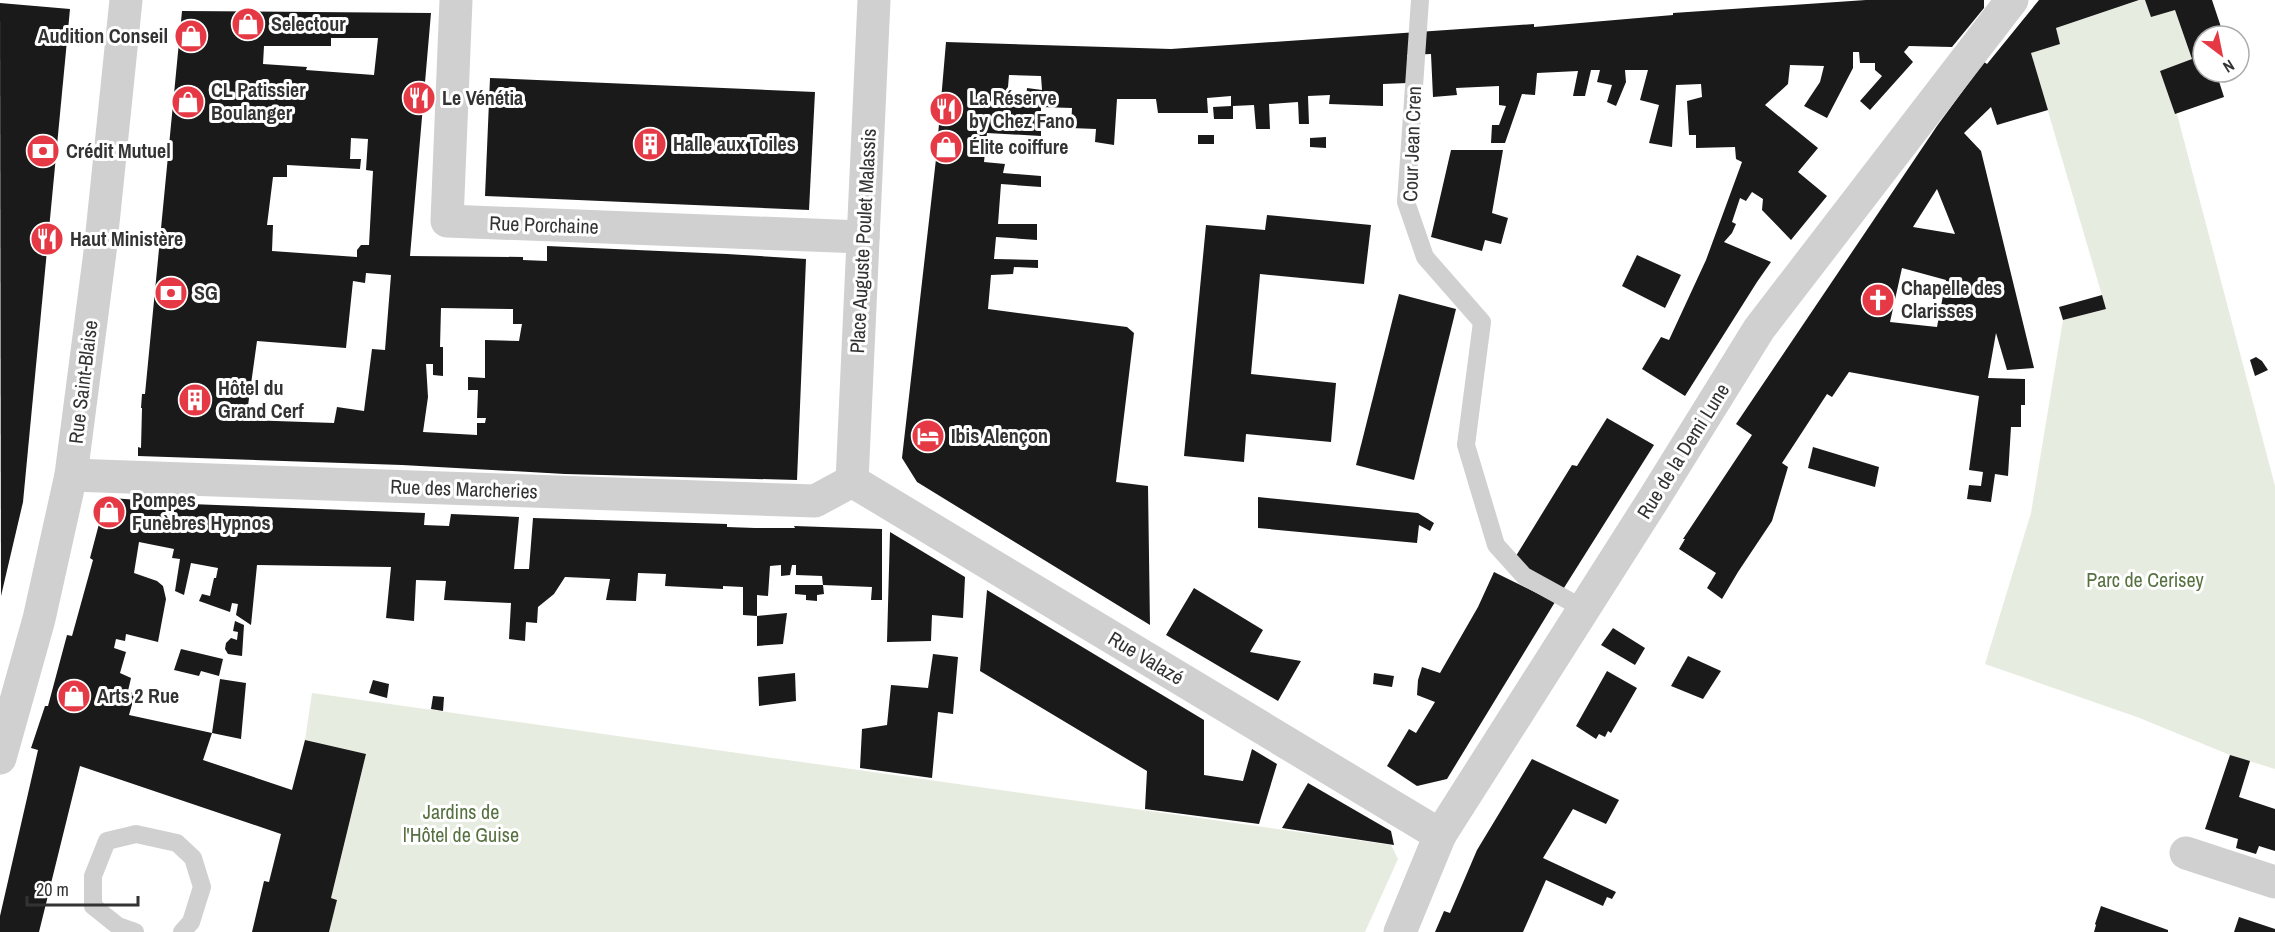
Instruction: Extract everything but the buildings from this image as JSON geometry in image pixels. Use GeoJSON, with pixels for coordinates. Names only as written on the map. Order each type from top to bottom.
{"type":"FeatureCollection","features":[{"type":"Feature","properties":{"kind":"street","name":"Rue Saint-Blaise"},"geometry":{"type":"LineString","coordinates":[[0,758],[39,619],[71,475],[100,252],[126,0]]}},
{"type":"Feature","properties":{"kind":"street"},"geometry":{"type":"LineString","coordinates":[[136,0],[141,0]]}},
{"type":"Feature","properties":{"kind":"street","name":"Rue Porchaine"},"geometry":{"type":"LineString","coordinates":[[456,0],[447,221],[863,237]]}},
{"type":"Feature","properties":{"kind":"street","name":"Place Auguste Poulet Malassis"},"geometry":{"type":"LineString","coordinates":[[852,481],[874,0]]}},
{"type":"Feature","properties":{"kind":"street","name":"Rue de la Demi Lune"},"geometry":{"type":"LineString","coordinates":[[1407,929],[1440,834],[1759,329],[2013,0]]}},
{"type":"Feature","properties":{"kind":"street","name":"Rue des Marcheries"},"geometry":{"type":"LineString","coordinates":[[71,475],[815,501],[852,481]]}},
{"type":"Feature","properties":{"kind":"street","name":"Rue Valazé"},"geometry":{"type":"LineString","coordinates":[[852,481],[1440,834]]}},
{"type":"Feature","properties":{"kind":"street"},"geometry":{"type":"LineString","coordinates":[[2186,853],[2275,882]]}},
{"type":"Feature","properties":{"kind":"lane","name":"Cour Jean Cren"},"geometry":{"type":"LineString","coordinates":[[1420,0],[1406,202],[1425,256],[1482,322],[1466,445],[1496,545],[1524,576],[1584,609]]}},
{"type":"Feature","properties":{"kind":"lane"},"geometry":{"type":"LineString","coordinates":[[135,932],[118,926],[93,906],[93,876],[107,841],[136,834],[177,843],[193,858],[202,887],[191,922],[182,932]]}},
{"type":"Feature","properties":{"kind":"green space","name":"Parc de Cerisey"},"geometry":{"type":"Polygon","coordinates":[[[2140,0],[2147,0],[2175,10],[2191,56],[2191,59],[2160,71],[2177,114],[2275,486],[2275,769],[2230,755],[2137,717],[1985,664],[2031,513],[2063,320],[2106,309],[2031,53],[2060,44],[2056,28],[2140,0]]]}},
{"type":"Feature","properties":{"kind":"green space","name":"Jardins de l'Hôtel de Guise"},"geometry":{"type":"Polygon","coordinates":[[[312,693],[1391,845],[1398,859],[1365,932],[329,932],[337,900],[331,898],[366,755],[305,740],[312,693]]]}},
{"type":"Feature","properties":{"kind":"place","name":"Selectour"},"geometry":{"type":"Point","coordinates":[248,24]}},
{"type":"Feature","properties":{"kind":"place","name":"Audition Conseil"},"geometry":{"type":"Point","coordinates":[191,36]}},
{"type":"Feature","properties":{"kind":"place","name":"Le Vénétia"},"geometry":{"type":"Point","coordinates":[419,98]}},
{"type":"Feature","properties":{"kind":"place","name":"CL Patissier Boulanger"},"geometry":{"type":"Point","coordinates":[188,102]}},
{"type":"Feature","properties":{"kind":"place","name":"La Réserve by Chez Fano"},"geometry":{"type":"Point","coordinates":[946,109]}},
{"type":"Feature","properties":{"kind":"place","name":"Halle aux Toiles"},"geometry":{"type":"Point","coordinates":[650,144]}},
{"type":"Feature","properties":{"kind":"place","name":"Élite coiffure"},"geometry":{"type":"Point","coordinates":[946,147]}},
{"type":"Feature","properties":{"kind":"place","name":"Crédit Mutuel"},"geometry":{"type":"Point","coordinates":[43,151]}},
{"type":"Feature","properties":{"kind":"place","name":"Haut Ministère"},"geometry":{"type":"Point","coordinates":[47,239]}},
{"type":"Feature","properties":{"kind":"place","name":"SG"},"geometry":{"type":"Point","coordinates":[171,293]}},
{"type":"Feature","properties":{"kind":"place","name":"Chapelle des Clarisses"},"geometry":{"type":"Point","coordinates":[1878,300]}},
{"type":"Feature","properties":{"kind":"place","name":"Hôtel du Grand Cerf"},"geometry":{"type":"Point","coordinates":[195,400]}},
{"type":"Feature","properties":{"kind":"place","name":"Ibis Alençon"},"geometry":{"type":"Point","coordinates":[928,436]}},
{"type":"Feature","properties":{"kind":"place","name":"Pompes Funèbres Hypnos"},"geometry":{"type":"Point","coordinates":[109,512]}},
{"type":"Feature","properties":{"kind":"place","name":"Arts 2 Rue"},"geometry":{"type":"Point","coordinates":[74,696]}}]}
